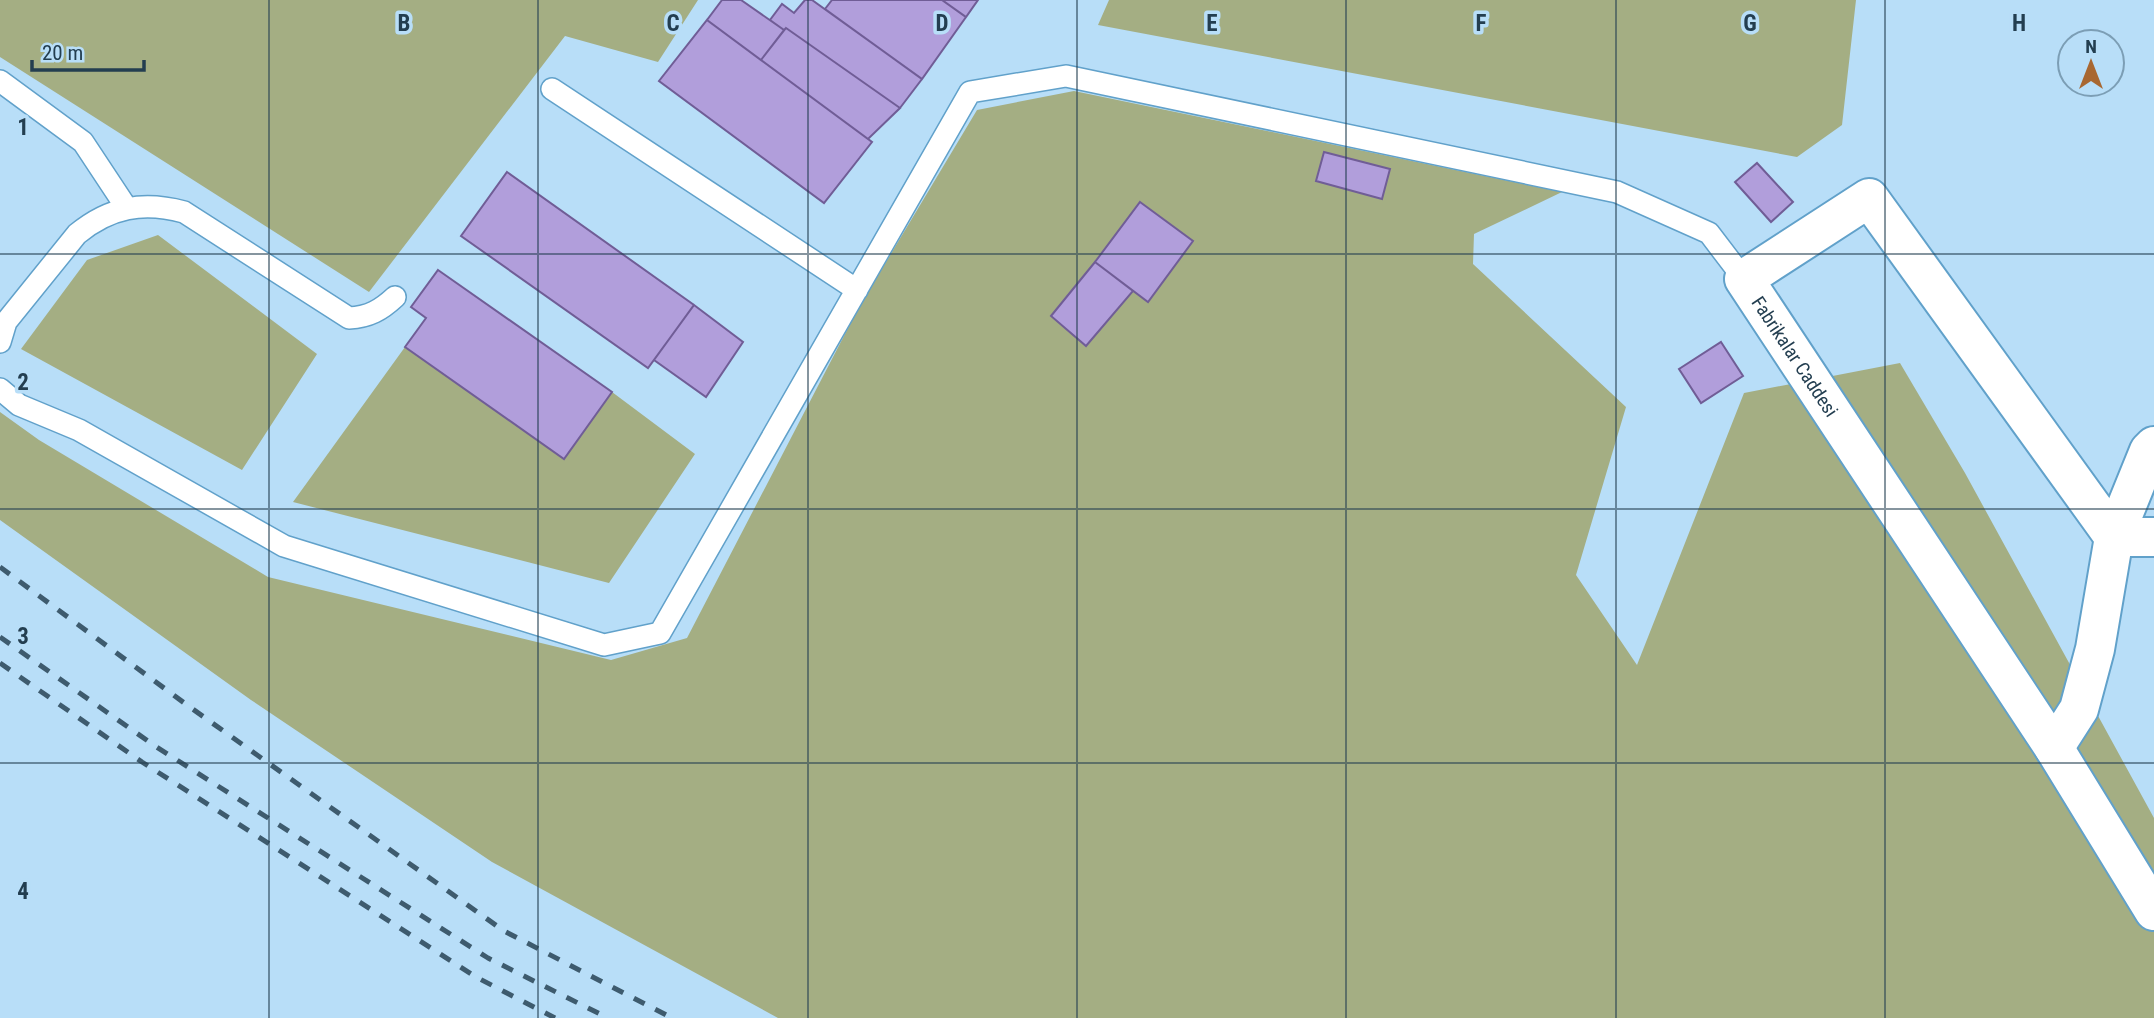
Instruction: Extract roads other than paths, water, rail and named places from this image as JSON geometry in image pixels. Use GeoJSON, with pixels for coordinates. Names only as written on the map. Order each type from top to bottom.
{"type":"FeatureCollection","features":[{"type":"Feature","properties":{"kind":"street","name":"Fabrikalar Caddesi"},"geometry":{"type":"LineString","coordinates":[[2115,537],[1869,198],[1744,279],[2054,748],[2154,911]]}},
{"type":"Feature","properties":{"kind":"street"},"geometry":{"type":"LineString","coordinates":[[2054,748],[2079,709],[2095,649],[2115,537],[2149,451],[2154,446]]}},
{"type":"Feature","properties":{"kind":"street"},"geometry":{"type":"LineString","coordinates":[[2115,537],[2154,537]]}},
{"type":"Feature","properties":{"kind":"lane"},"geometry":{"type":"LineString","coordinates":[[0,389],[19,405],[79,430],[284,546],[604,645],[660,633],[970,92],[1066,76],[1617,192],[1709,233],[1744,279]]}},
{"type":"Feature","properties":{"kind":"lane"},"geometry":{"type":"LineString","coordinates":[[0,80],[83,142],[126,207]]}},
{"type":"Feature","properties":{"kind":"lane"},"geometry":{"type":"LineString","coordinates":[[552,89],[857,290]]}},
{"type":"Feature","properties":{"kind":"lane"},"geometry":{"type":"LineString","coordinates":[[0,342],[6,322],[77,234],[92,222],[126,207],[165,207],[184,212],[349,318],[370,315],[395,297]]}},
{"type":"Feature","properties":{"kind":"railway"},"geometry":{"type":"LineString","coordinates":[[0,567],[187,705],[504,931],[672,1018]]}},
{"type":"Feature","properties":{"kind":"railway"},"geometry":{"type":"LineString","coordinates":[[0,637],[155,746],[488,958],[608,1018]]}},
{"type":"Feature","properties":{"kind":"railway"},"geometry":{"type":"LineString","coordinates":[[0,663],[142,762],[476,977],[555,1018]]}}]}
